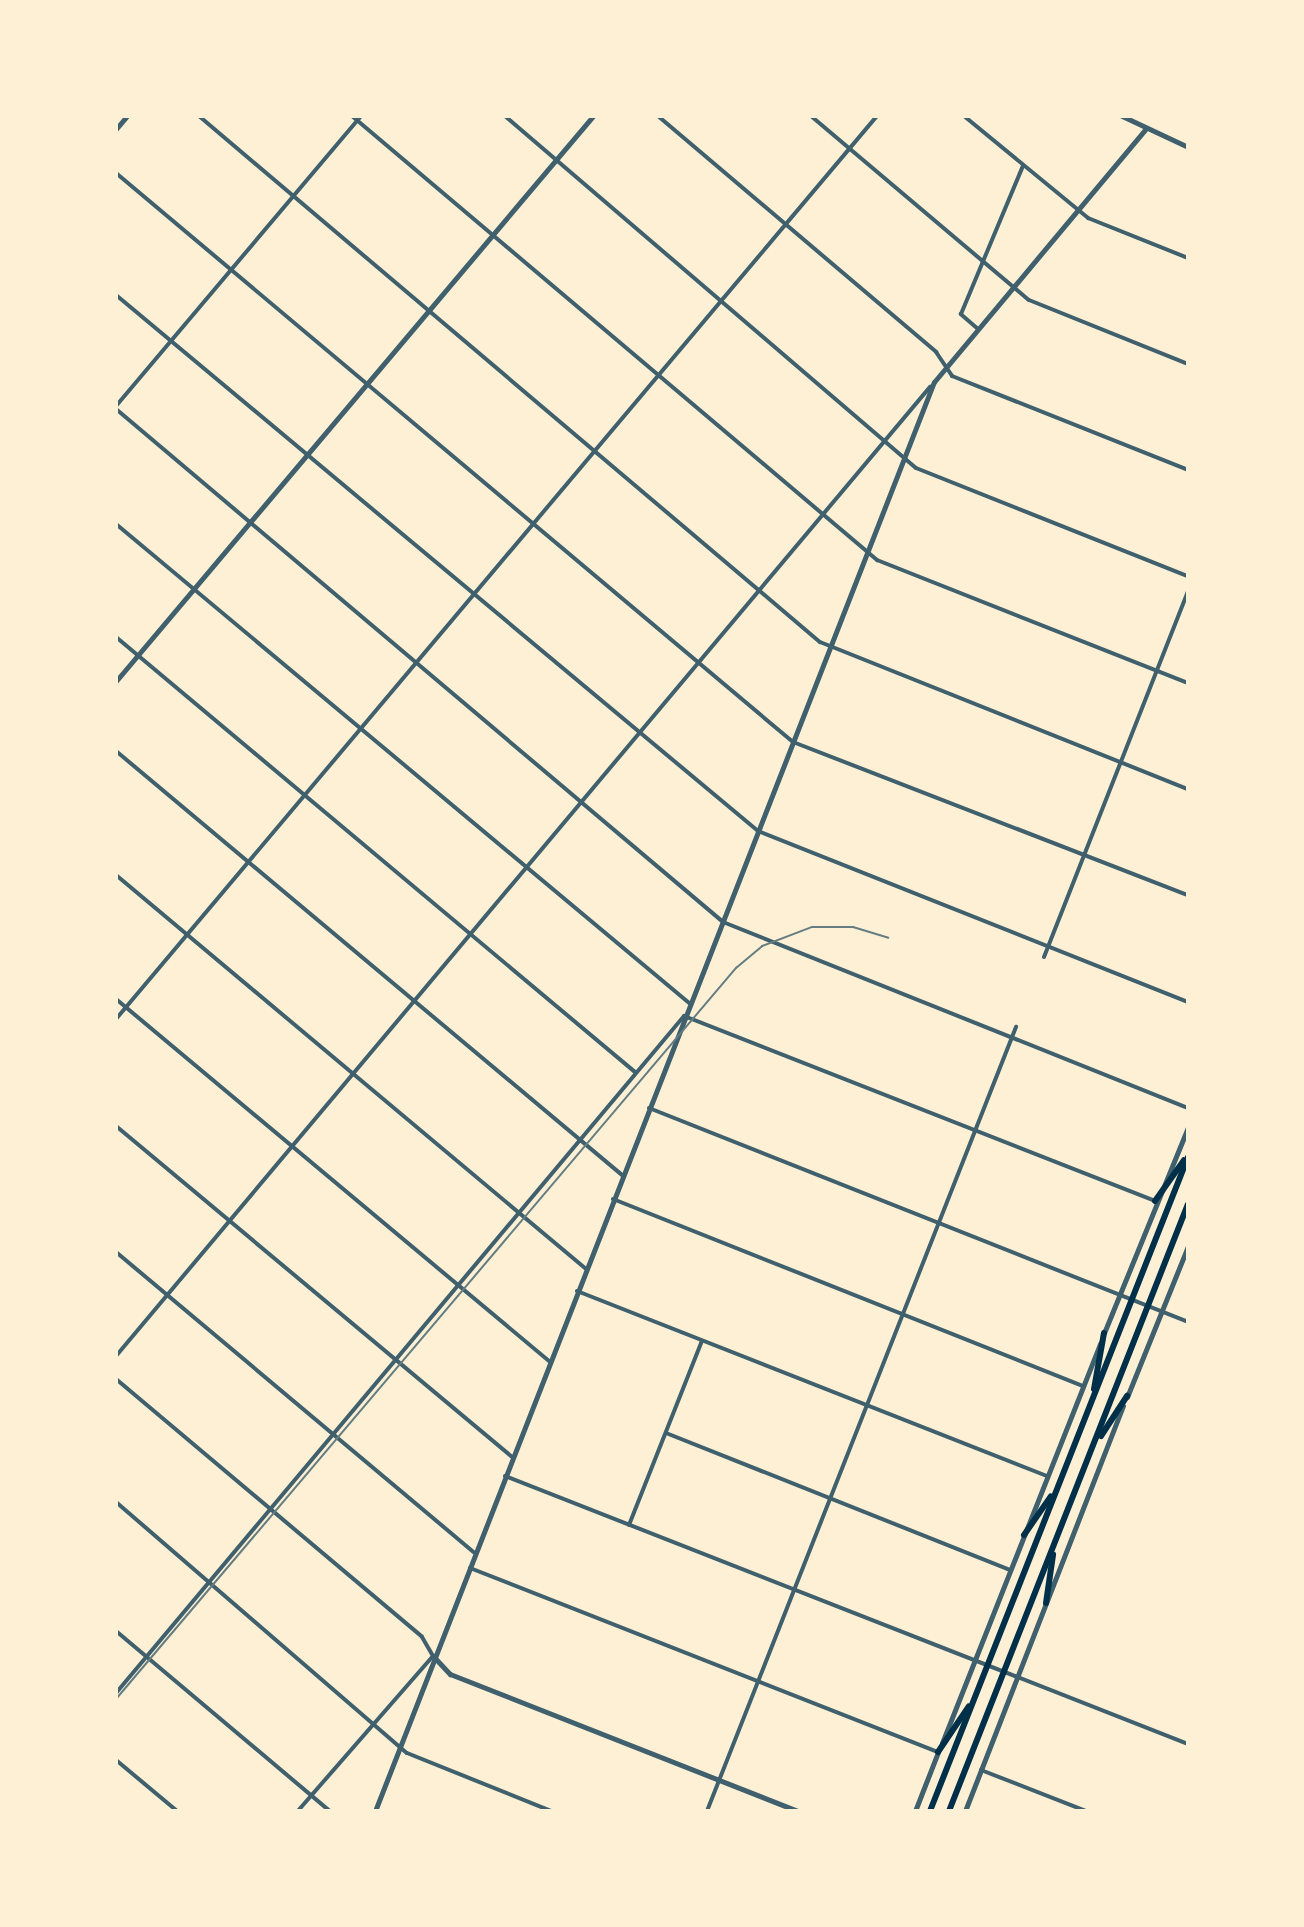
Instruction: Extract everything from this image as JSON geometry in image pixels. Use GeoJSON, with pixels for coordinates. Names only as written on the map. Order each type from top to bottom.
{"type":"FeatureCollection","features":[{"type":"Feature","properties":{"kind":"highway"},"geometry":{"type":"LineString","coordinates":[[1155,1201],[1188,1156]]}},
{"type":"Feature","properties":{"kind":"highway"},"geometry":{"type":"LineString","coordinates":[[930,1811],[1188,1156]]}},
{"type":"Feature","properties":{"kind":"highway"},"geometry":{"type":"LineString","coordinates":[[949,1811],[1188,1204]]}},
{"type":"Feature","properties":{"kind":"highway"},"geometry":{"type":"LineString","coordinates":[[1091,1403],[1104,1333]]}},
{"type":"Feature","properties":{"kind":"highway"},"geometry":{"type":"LineString","coordinates":[[1092,1449],[1127,1396]]}},
{"type":"Feature","properties":{"kind":"highway"},"geometry":{"type":"LineString","coordinates":[[1024,1535],[1058,1487]]}},
{"type":"Feature","properties":{"kind":"highway"},"geometry":{"type":"LineString","coordinates":[[1046,1603],[1054,1544]]}},
{"type":"Feature","properties":{"kind":"highway"},"geometry":{"type":"LineString","coordinates":[[938,1752],[976,1696]]}},
{"type":"Feature","properties":{"kind":"street"},"geometry":{"type":"LineString","coordinates":[[116,129],[127,116]]}},
{"type":"Feature","properties":{"kind":"street"},"geometry":{"type":"LineString","coordinates":[[199,116],[759,590],[831,647],[1188,789]]}},
{"type":"Feature","properties":{"kind":"street"},"geometry":{"type":"LineString","coordinates":[[352,116],[359,118],[492,235],[868,553],[1188,683]]}},
{"type":"Feature","properties":{"kind":"street"},"geometry":{"type":"LineString","coordinates":[[505,116],[886,439],[905,460],[1188,576]]}},
{"type":"Feature","properties":{"kind":"street"},"geometry":{"type":"LineString","coordinates":[[116,681],[593,116]]}},
{"type":"Feature","properties":{"kind":"street"},"geometry":{"type":"LineString","coordinates":[[658,116],[947,366],[958,379],[1188,470]]}},
{"type":"Feature","properties":{"kind":"street"},"geometry":{"type":"LineString","coordinates":[[811,116],[1012,289],[1188,364]]}},
{"type":"Feature","properties":{"kind":"street"},"geometry":{"type":"LineString","coordinates":[[116,1019],[877,116]]}},
{"type":"Feature","properties":{"kind":"street"},"geometry":{"type":"LineString","coordinates":[[964,116],[1078,211],[1188,258]]}},
{"type":"Feature","properties":{"kind":"street"},"geometry":{"type":"LineString","coordinates":[[1122,116],[1145,130],[1188,147]]}},
{"type":"Feature","properties":{"kind":"street"},"geometry":{"type":"LineString","coordinates":[[359,118],[116,407],[723,922],[1188,1108]]}},
{"type":"Feature","properties":{"kind":"street"},"geometry":{"type":"LineString","coordinates":[[116,1356],[1145,130]]}},
{"type":"Feature","properties":{"kind":"street"},"geometry":{"type":"LineString","coordinates":[[978,329],[961,314],[1023,166]]}},
{"type":"Feature","properties":{"kind":"street"},"geometry":{"type":"LineString","coordinates":[[116,173],[696,664],[793,742],[1188,895]]}},
{"type":"Feature","properties":{"kind":"street"},"geometry":{"type":"LineString","coordinates":[[116,295],[758,831],[1188,1002]]}},
{"type":"Feature","properties":{"kind":"street"},"geometry":{"type":"LineString","coordinates":[[375,1811],[511,1456],[934,382]]}},
{"type":"Feature","properties":{"kind":"street"},"geometry":{"type":"LineString","coordinates":[[116,524],[689,1003]]}},
{"type":"Feature","properties":{"kind":"street"},"geometry":{"type":"LineString","coordinates":[[1044,957],[1188,591]]}},
{"type":"Feature","properties":{"kind":"street"},"geometry":{"type":"LineString","coordinates":[[116,637],[635,1072]]}},
{"type":"Feature","properties":{"kind":"street"},"geometry":{"type":"LineString","coordinates":[[116,751],[622,1175]]}},
{"type":"Feature","properties":{"kind":"street"},"geometry":{"type":"LineString","coordinates":[[116,875],[586,1269]]}},
{"type":"Feature","properties":{"kind":"street"},"geometry":{"type":"LineString","coordinates":[[116,999],[549,1361]]}},
{"type":"Feature","properties":{"kind":"street"},"geometry":{"type":"LineString","coordinates":[[116,1693],[516,1211],[684,1016]]}},
{"type":"Feature","properties":{"kind":"street"},"geometry":{"type":"LineString","coordinates":[[684,1016],[1155,1201]]}},
{"type":"Feature","properties":{"kind":"street"},"geometry":{"type":"LineString","coordinates":[[707,1811],[1016,1027]]}},
{"type":"Feature","properties":{"kind":"street"},"geometry":{"type":"LineString","coordinates":[[649,1108],[1188,1322]]}},
{"type":"Feature","properties":{"kind":"street"},"geometry":{"type":"LineString","coordinates":[[116,1126],[511,1456]]}},
{"type":"Feature","properties":{"kind":"street"},"geometry":{"type":"LineString","coordinates":[[915,1811],[1155,1201],[1188,1127]]}},
{"type":"Feature","properties":{"kind":"street"},"geometry":{"type":"LineString","coordinates":[[613,1199],[1083,1386]]}},
{"type":"Feature","properties":{"kind":"street"},"geometry":{"type":"LineString","coordinates":[[965,1811],[1188,1246]]}},
{"type":"Feature","properties":{"kind":"street"},"geometry":{"type":"LineString","coordinates":[[116,1252],[474,1552]]}},
{"type":"Feature","properties":{"kind":"street"},"geometry":{"type":"LineString","coordinates":[[577,1291],[1047,1476]]}},
{"type":"Feature","properties":{"kind":"street"},"geometry":{"type":"LineString","coordinates":[[629,1525],[702,1341]]}},
{"type":"Feature","properties":{"kind":"street"},"geometry":{"type":"LineString","coordinates":[[116,1379],[422,1637],[433,1656],[450,1674],[798,1811]]}},
{"type":"Feature","properties":{"kind":"street"},"geometry":{"type":"LineString","coordinates":[[666,1433],[1010,1570]]}},
{"type":"Feature","properties":{"kind":"street"},"geometry":{"type":"LineString","coordinates":[[504,1475],[1188,1744]]}},
{"type":"Feature","properties":{"kind":"street"},"geometry":{"type":"LineString","coordinates":[[116,1502],[375,1719],[400,1744],[551,1811]]}},
{"type":"Feature","properties":{"kind":"street"},"geometry":{"type":"LineString","coordinates":[[468,1567],[938,1752]]}},
{"type":"Feature","properties":{"kind":"street"},"geometry":{"type":"LineString","coordinates":[[116,1631],[330,1811]]}},
{"type":"Feature","properties":{"kind":"street"},"geometry":{"type":"LineString","coordinates":[[298,1811],[433,1656]]}},
{"type":"Feature","properties":{"kind":"street"},"geometry":{"type":"LineString","coordinates":[[116,1760],[177,1811]]}},
{"type":"Feature","properties":{"kind":"street"},"geometry":{"type":"LineString","coordinates":[[981,1770],[1086,1811]]}},
{"type":"Feature","properties":{"kind":"railway"},"geometry":{"type":"LineString","coordinates":[[116,1699],[736,968],[762,946],[812,927],[853,927],[888,938]]}}]}
